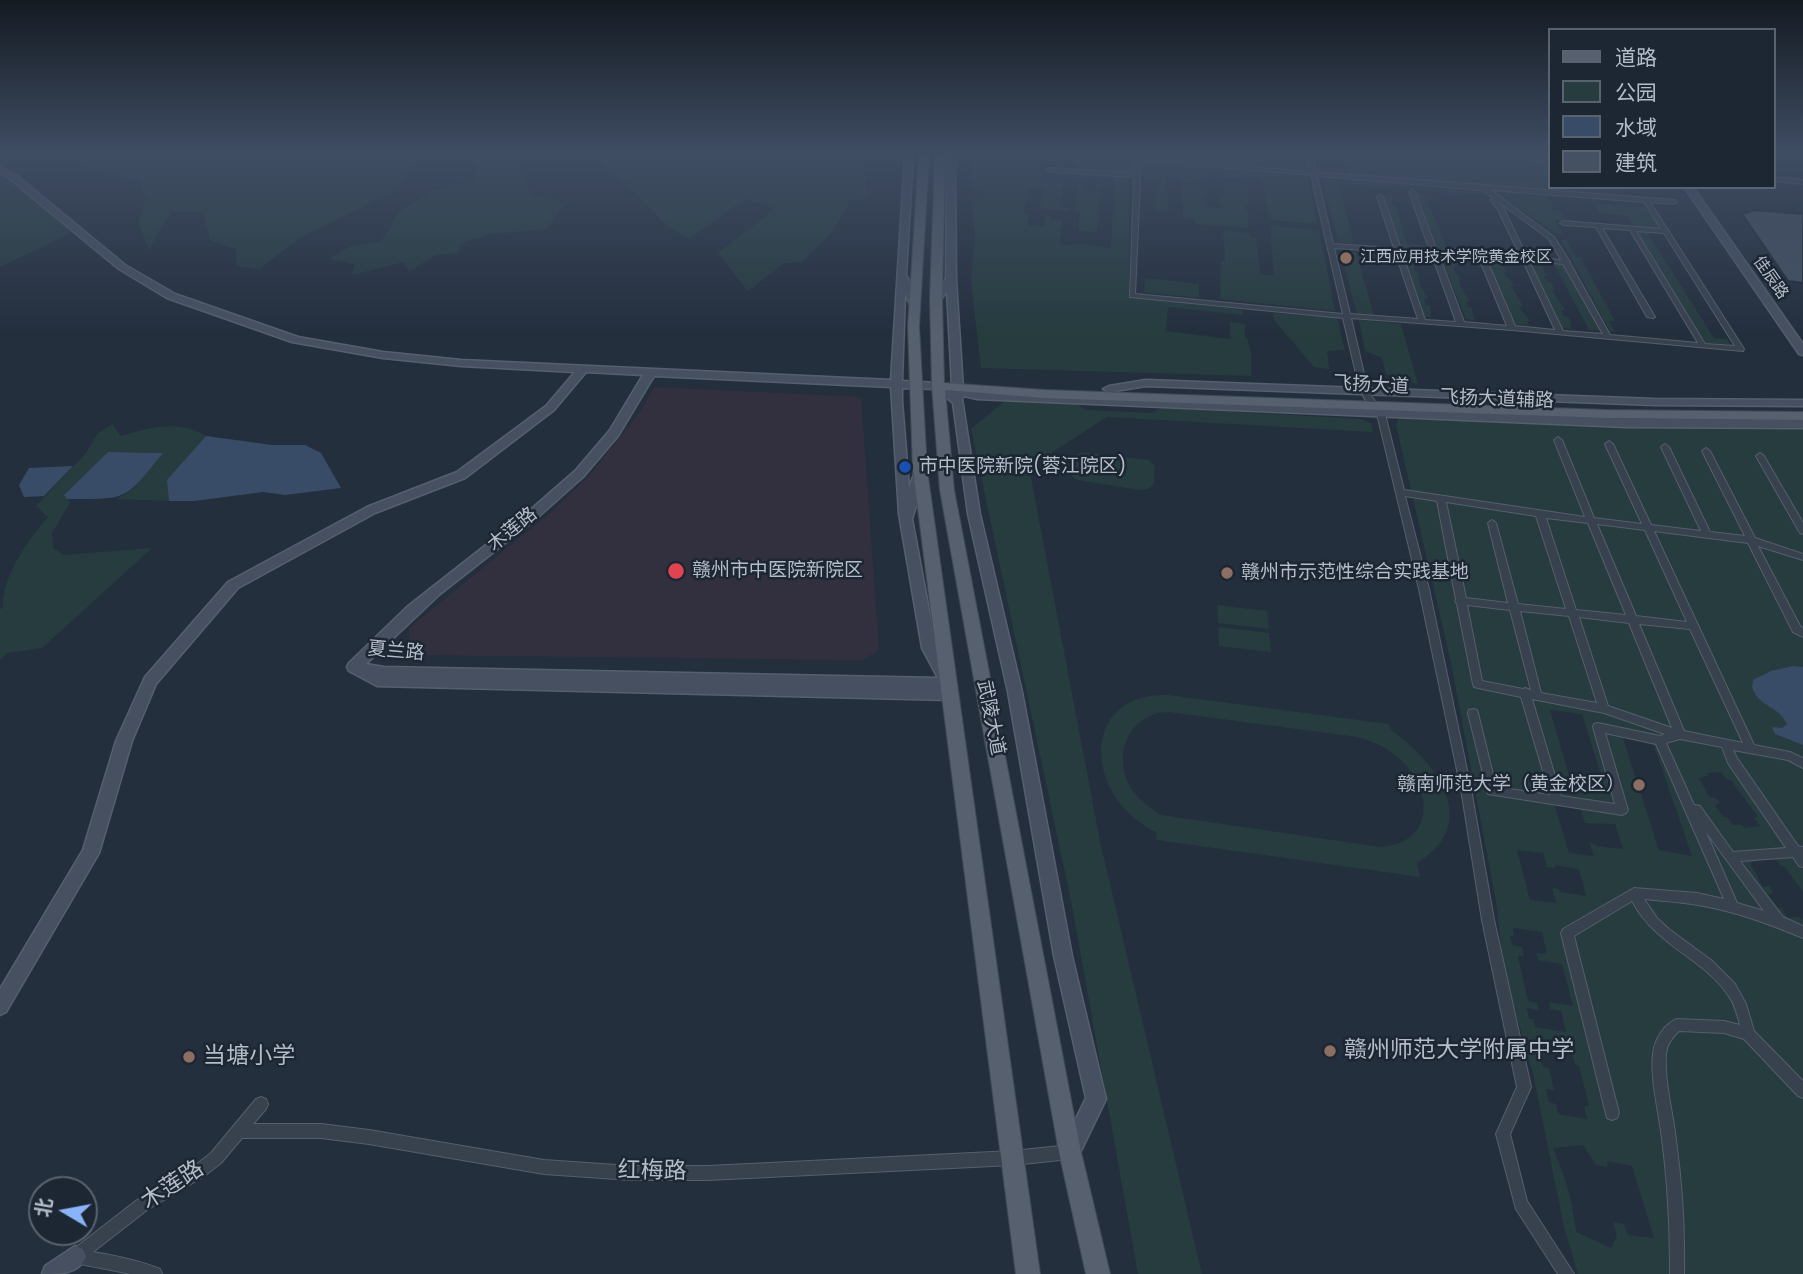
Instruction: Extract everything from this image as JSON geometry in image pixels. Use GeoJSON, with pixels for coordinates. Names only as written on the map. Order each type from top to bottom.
{"type":"FeatureCollection","features":[{"type":"Feature","properties":{"kind":"main road","name":"武陵大道"},"geometry":{"type":"LineString","coordinates":[[922,214],[905,381],[920,470],[1028,1274]]}},
{"type":"Feature","properties":{"kind":"main road","name":"武陵大道"},"geometry":{"type":"LineString","coordinates":[[938,214],[936,299],[951,387],[947,490],[1070,1152],[1098,1274]]}},
{"type":"Feature","properties":{"kind":"main road","name":"飞扬大道"},"geometry":{"type":"LineString","coordinates":[[951,387],[1296,394],[1439,408],[1606,414],[1803,416]]}},
{"type":"Feature","properties":{"kind":"main road","name":"飞扬大道"},"geometry":{"type":"LineString","coordinates":[[951,387],[1045,394],[1471,403],[1657,410],[1803,410]]}},
{"type":"Feature","properties":{"kind":"street"},"geometry":{"type":"LineString","coordinates":[[58,214],[122,267],[170,296],[296,340],[383,355],[461,363],[649,374],[905,381]]}},
{"type":"Feature","properties":{"kind":"street"},"geometry":{"type":"LineString","coordinates":[[69,214],[129,265],[176,294],[301,337],[386,352],[462,360],[905,381],[951,387]]}},
{"type":"Feature","properties":{"kind":"street"},"geometry":{"type":"LineString","coordinates":[[906,214],[901,275],[906,519],[929,648],[950,689]]}},
{"type":"Feature","properties":{"kind":"street"},"geometry":{"type":"LineString","coordinates":[[951,214],[951,387],[974,514],[1015,692],[1063,956],[1096,1099],[1070,1152]]}},
{"type":"Feature","properties":{"kind":"street"},"geometry":{"type":"LineString","coordinates":[[1135,214],[1132,296],[1740,349],[1655,214]]}},
{"type":"Feature","properties":{"kind":"street"},"geometry":{"type":"LineString","coordinates":[[1323,214],[1346,316],[1400,492],[1424,589],[1466,789],[1488,920],[1524,1087],[1503,1134],[1521,1204],[1567,1274]]}},
{"type":"Feature","properties":{"kind":"street"},"geometry":{"type":"LineString","coordinates":[[1386,214],[1422,322]]}},
{"type":"Feature","properties":{"kind":"street"},"geometry":{"type":"LineString","coordinates":[[1421,214],[1461,325]]}},
{"type":"Feature","properties":{"kind":"street"},"geometry":{"type":"LineString","coordinates":[[1504,214],[1560,332]]}},
{"type":"Feature","properties":{"kind":"street"},"geometry":{"type":"LineString","coordinates":[[1520,214],[1552,238],[1608,337]]}},
{"type":"Feature","properties":{"kind":"street","name":"佳辰路"},"geometry":{"type":"LineString","coordinates":[[1707,214],[1803,352]]}},
{"type":"Feature","properties":{"kind":"street","name":"佳辰路"},"geometry":{"type":"LineString","coordinates":[[1717,214],[1803,336]]}},
{"type":"Feature","properties":{"kind":"street"},"geometry":{"type":"LineString","coordinates":[[1563,223],[1665,232]]}},
{"type":"Feature","properties":{"kind":"street"},"geometry":{"type":"LineString","coordinates":[[1598,226],[1651,317]]}},
{"type":"Feature","properties":{"kind":"street"},"geometry":{"type":"LineString","coordinates":[[1632,229],[1703,346]]}},
{"type":"Feature","properties":{"kind":"street"},"geometry":{"type":"LineString","coordinates":[[1331,246],[1567,262]]}},
{"type":"Feature","properties":{"kind":"street"},"geometry":{"type":"LineString","coordinates":[[1481,255],[1512,328]]}},
{"type":"Feature","properties":{"kind":"street"},"geometry":{"type":"LineString","coordinates":[[901,275],[914,302]]}},
{"type":"Feature","properties":{"kind":"street"},"geometry":{"type":"LineString","coordinates":[[936,299],[951,279]]}},
{"type":"Feature","properties":{"kind":"street"},"geometry":{"type":"LineString","coordinates":[[0,1006],[91,853],[124,741],[150,681],[217,600],[233,585],[370,510],[461,475],[550,408],[581,371]]}},
{"type":"Feature","properties":{"kind":"street","name":"木莲路"},"geometry":{"type":"LineString","coordinates":[[354,667],[412,611],[548,502],[575,477],[601,450],[623,420],[649,374]]}},
{"type":"Feature","properties":{"kind":"street","name":"飞扬大道辅路"},"geometry":{"type":"LineString","coordinates":[[1109,389],[1146,383],[1254,386],[1488,418],[1803,424]]}},
{"type":"Feature","properties":{"kind":"street"},"geometry":{"type":"LineString","coordinates":[[1254,386],[1296,394]]}},
{"type":"Feature","properties":{"kind":"street"},"geometry":{"type":"LineString","coordinates":[[1471,403],[1504,397]]}},
{"type":"Feature","properties":{"kind":"street","name":"飞扬大道辅路"},"geometry":{"type":"LineString","coordinates":[[1372,402],[1504,397],[1803,402]]}},
{"type":"Feature","properties":{"kind":"street"},"geometry":{"type":"LineString","coordinates":[[1719,402],[1763,410]]}},
{"type":"Feature","properties":{"kind":"street"},"geometry":{"type":"LineString","coordinates":[[1439,408],[1488,418]]}},
{"type":"Feature","properties":{"kind":"street"},"geometry":{"type":"LineString","coordinates":[[1700,423],[1736,415]]}},
{"type":"Feature","properties":{"kind":"street"},"geometry":{"type":"LineString","coordinates":[[1558,440],[1680,735]]}},
{"type":"Feature","properties":{"kind":"street"},"geometry":{"type":"LineString","coordinates":[[1609,444],[1650,527],[1751,749]]}},
{"type":"Feature","properties":{"kind":"street"},"geometry":{"type":"LineString","coordinates":[[1665,447],[1707,534]]}},
{"type":"Feature","properties":{"kind":"street"},"geometry":{"type":"LineString","coordinates":[[1706,452],[1796,629],[1803,633]]}},
{"type":"Feature","properties":{"kind":"street"},"geometry":{"type":"LineString","coordinates":[[1760,456],[1803,531]]}},
{"type":"Feature","properties":{"kind":"street"},"geometry":{"type":"LineString","coordinates":[[906,519],[920,470]]}},
{"type":"Feature","properties":{"kind":"street"},"geometry":{"type":"LineString","coordinates":[[1400,492],[1539,514],[1750,540],[1803,557]]}},
{"type":"Feature","properties":{"kind":"street"},"geometry":{"type":"LineString","coordinates":[[1441,498],[1478,684],[1604,709],[1680,735],[1790,756],[1803,763]]}},
{"type":"Feature","properties":{"kind":"street"},"geometry":{"type":"LineString","coordinates":[[1539,514],[1604,709]]}},
{"type":"Feature","properties":{"kind":"street"},"geometry":{"type":"LineString","coordinates":[[1492,523],[1537,695]]}},
{"type":"Feature","properties":{"kind":"street"},"geometry":{"type":"LineString","coordinates":[[1460,601],[1695,626]]}},
{"type":"Feature","properties":{"kind":"street","name":"夏兰路"},"geometry":{"type":"LineString","coordinates":[[354,667],[384,673],[950,689]]}},
{"type":"Feature","properties":{"kind":"street"},"geometry":{"type":"LineString","coordinates":[[1525,692],[1557,800]]}},
{"type":"Feature","properties":{"kind":"street"},"geometry":{"type":"LineString","coordinates":[[1473,713],[1492,791],[1622,810],[1598,726],[1660,740],[1680,735]]}},
{"type":"Feature","properties":{"kind":"street"},"geometry":{"type":"LineString","coordinates":[[1660,740],[1733,907]]}},
{"type":"Feature","properties":{"kind":"street"},"geometry":{"type":"LineString","coordinates":[[1726,744],[1732,760],[1801,855]]}},
{"type":"Feature","properties":{"kind":"street"},"geometry":{"type":"LineString","coordinates":[[1685,794],[1778,921]]}},
{"type":"Feature","properties":{"kind":"street"},"geometry":{"type":"LineString","coordinates":[[1730,858],[1801,855]]}},
{"type":"Feature","properties":{"kind":"street"},"geometry":{"type":"LineString","coordinates":[[1634,893],[1639,904],[1672,942],[1731,989],[1743,1011],[1748,1034]]}},
{"type":"Feature","properties":{"kind":"street"},"geometry":{"type":"LineString","coordinates":[[1612,1112],[1567,933],[1634,893],[1697,899],[1733,907],[1803,932]]}},
{"type":"Feature","properties":{"kind":"street"},"geometry":{"type":"LineString","coordinates":[[1677,1274],[1678,1248],[1670,1143],[1661,1076],[1660,1051],[1664,1037],[1677,1025],[1724,1027],[1748,1034],[1803,1091]]}},
{"type":"Feature","properties":{"kind":"street","name":"木莲路"},"geometry":{"type":"LineString","coordinates":[[75,1257],[142,1205],[198,1172],[216,1158],[261,1104]]}},
{"type":"Feature","properties":{"kind":"street","name":"红梅路"},"geometry":{"type":"LineString","coordinates":[[237,1131],[321,1131],[532,1166],[631,1173],[708,1174],[1013,1158],[1070,1152]]}},
{"type":"Feature","properties":{"kind":"street"},"geometry":{"type":"LineString","coordinates":[[53,1274],[75,1257],[126,1265],[155,1274]]}},
{"type":"Feature","properties":{"kind":"shaded area","name":"赣州市中医院新院区"},"geometry":{"type":"Polygon","coordinates":[[[654,387],[861,397],[879,650],[862,660],[410,655],[409,628],[548,515],[588,477],[638,415],[654,387]]]}},
{"type":"Feature","properties":{"kind":"green space"},"geometry":{"type":"Polygon","coordinates":[[[0,214],[51,214],[71,233],[0,267],[0,214]]]}},
{"type":"Feature","properties":{"kind":"green space"},"geometry":{"type":"Polygon","coordinates":[[[141,214],[170,214],[149,249],[138,222],[141,214]]]}},
{"type":"Feature","properties":{"kind":"green space"},"geometry":{"type":"Polygon","coordinates":[[[204,214],[347,214],[300,238],[259,269],[237,266],[236,249],[210,240],[204,214]]]}},
{"type":"Feature","properties":{"kind":"green space"},"geometry":{"type":"Polygon","coordinates":[[[398,214],[558,214],[547,229],[491,234],[461,243],[458,253],[435,255],[409,272],[403,262],[352,275],[355,264],[329,259],[349,247],[381,241],[398,214]]]}},
{"type":"Feature","properties":{"kind":"green space"},"geometry":{"type":"Polygon","coordinates":[[[656,214],[723,214],[689,239],[667,226],[656,214]]]}},
{"type":"Feature","properties":{"kind":"green space"},"geometry":{"type":"Polygon","coordinates":[[[767,214],[843,214],[833,231],[802,262],[784,263],[748,291],[718,253],[767,214]]]}},
{"type":"Feature","properties":{"kind":"green space"},"geometry":{"type":"Polygon","coordinates":[[[973,214],[1029,214],[1027,225],[1044,227],[1045,215],[1051,216],[1051,220],[1062,221],[1060,244],[1075,243],[1111,248],[1112,214],[1129,214],[1129,297],[1243,310],[1243,315],[1168,307],[1166,331],[1230,339],[1230,322],[1245,324],[1245,337],[1251,353],[1251,376],[981,368],[971,281],[975,236],[973,214]]]}},
{"type":"Feature","properties":{"kind":"green space"},"geometry":{"type":"Polygon","coordinates":[[[1080,214],[1098,214],[1097,232],[1078,231],[1080,214]]]}},
{"type":"Feature","properties":{"kind":"green space"},"geometry":{"type":"Polygon","coordinates":[[[1183,214],[1249,214],[1248,228],[1195,224],[1194,219],[1183,218],[1183,214]]]}},
{"type":"Feature","properties":{"kind":"green space"},"geometry":{"type":"Polygon","coordinates":[[[1268,214],[1315,214],[1317,224],[1269,220],[1268,214]]]}},
{"type":"Feature","properties":{"kind":"green space"},"geometry":{"type":"Polygon","coordinates":[[[1331,214],[1346,214],[1354,244],[1338,242],[1331,214]]]}},
{"type":"Feature","properties":{"kind":"green space"},"geometry":{"type":"Polygon","coordinates":[[[1390,214],[1398,214],[1407,244],[1422,245],[1423,249],[1401,247],[1390,214]]]}},
{"type":"Feature","properties":{"kind":"green space"},"geometry":{"type":"Polygon","coordinates":[[[1425,214],[1433,214],[1447,247],[1504,252],[1503,249],[1513,250],[1516,256],[1438,250],[1425,214]]]}},
{"type":"Feature","properties":{"kind":"green space"},"geometry":{"type":"Polygon","coordinates":[[[1528,214],[1562,214],[1566,221],[1555,220],[1564,235],[1557,234],[1528,214]]]}},
{"type":"Feature","properties":{"kind":"green space"},"geometry":{"type":"Polygon","coordinates":[[[1613,214],[1650,214],[1660,229],[1645,229],[1714,338],[1727,339],[1731,345],[1706,343],[1627,216],[1613,214]]]}},
{"type":"Feature","properties":{"kind":"green space"},"geometry":{"type":"Polygon","coordinates":[[[1270,226],[1319,230],[1335,311],[1220,299],[1221,261],[1225,261],[1223,230],[1249,233],[1250,237],[1256,238],[1260,274],[1274,276],[1270,226]]]}},
{"type":"Feature","properties":{"kind":"green space"},"geometry":{"type":"Polygon","coordinates":[[[1561,240],[1567,240],[1576,257],[1580,257],[1615,321],[1609,321],[1615,332],[1610,331],[1561,240]]]}},
{"type":"Feature","properties":{"kind":"green space"},"geometry":{"type":"Polygon","coordinates":[[[1340,251],[1356,252],[1374,316],[1357,314],[1340,251]]]}},
{"type":"Feature","properties":{"kind":"green space"},"geometry":{"type":"Polygon","coordinates":[[[1401,252],[1409,253],[1416,265],[1413,266],[1428,299],[1424,299],[1426,305],[1430,305],[1431,317],[1423,317],[1401,252]]]}},
{"type":"Feature","properties":{"kind":"green space"},"geometry":{"type":"Polygon","coordinates":[[[1440,254],[1449,255],[1456,267],[1453,268],[1455,273],[1459,274],[1460,285],[1469,301],[1466,301],[1468,307],[1472,308],[1474,320],[1466,319],[1440,254]]]}},
{"type":"Feature","properties":{"kind":"green space"},"geometry":{"type":"Polygon","coordinates":[[[1487,259],[1499,259],[1523,306],[1519,307],[1530,321],[1527,321],[1529,325],[1515,324],[1487,259]]]}},
{"type":"Feature","properties":{"kind":"green space"},"geometry":{"type":"Polygon","coordinates":[[[1530,262],[1539,263],[1548,275],[1544,276],[1547,282],[1551,282],[1554,289],[1552,290],[1565,310],[1561,310],[1564,316],[1568,317],[1572,329],[1563,328],[1530,262]]]}},
{"type":"Feature","properties":{"kind":"green space"},"geometry":{"type":"Polygon","coordinates":[[[1554,264],[1565,265],[1601,331],[1589,330],[1554,264]]]}},
{"type":"Feature","properties":{"kind":"green space"},"geometry":{"type":"Polygon","coordinates":[[[1145,278],[1199,284],[1199,298],[1144,292],[1145,278]]]}},
{"type":"Feature","properties":{"kind":"green space"},"geometry":{"type":"Polygon","coordinates":[[[1272,313],[1337,318],[1345,350],[1327,351],[1329,369],[1314,367],[1274,320],[1272,313]]]}},
{"type":"Feature","properties":{"kind":"green space"},"geometry":{"type":"Polygon","coordinates":[[[1359,320],[1401,324],[1418,384],[1386,374],[1382,358],[1365,351],[1359,320]]]}},
{"type":"Feature","properties":{"kind":"green space"},"geometry":{"type":"Polygon","coordinates":[[[1006,400],[1074,403],[1087,410],[1151,413],[1162,408],[1360,419],[1371,423],[1373,432],[1107,417],[1029,467],[1100,841],[1202,1274],[1138,1274],[1072,906],[971,429],[1006,400]]]}},
{"type":"Feature","properties":{"kind":"green space","name":"赣南师范大学（黄金校区）"},"geometry":{"type":"Polygon","coordinates":[[[1398,419],[1803,428],[1803,892],[1774,857],[1750,863],[1763,887],[1769,886],[1773,893],[1768,894],[1778,908],[1781,908],[1788,918],[1798,917],[1803,920],[1803,1274],[1578,1274],[1564,1227],[1533,1074],[1503,967],[1497,907],[1451,663],[1396,425],[1398,419]],[[1550,710],[1573,789],[1607,794],[1582,714],[1550,710]],[[1622,735],[1659,850],[1692,856],[1652,740],[1622,735]],[[1721,772],[1707,773],[1708,776],[1699,778],[1710,798],[1716,798],[1720,803],[1715,805],[1723,817],[1727,817],[1733,825],[1742,825],[1744,828],[1760,826],[1754,818],[1758,817],[1731,780],[1727,780],[1721,772]],[[1555,806],[1569,853],[1594,856],[1589,842],[1597,846],[1623,849],[1615,824],[1585,823],[1580,809],[1555,806]],[[1517,850],[1530,900],[1556,903],[1552,888],[1586,896],[1579,869],[1555,865],[1555,868],[1547,867],[1543,853],[1517,850]],[[1513,928],[1514,936],[1510,936],[1512,945],[1522,947],[1524,956],[1518,956],[1528,1001],[1537,1003],[1539,1010],[1527,1008],[1529,1019],[1533,1019],[1535,1027],[1566,1032],[1561,1011],[1550,1009],[1549,1002],[1573,1006],[1562,964],[1538,960],[1536,953],[1547,954],[1542,932],[1513,928]],[[1545,1048],[1546,1055],[1540,1055],[1543,1067],[1549,1068],[1554,1090],[1546,1089],[1549,1102],[1556,1104],[1558,1114],[1587,1119],[1584,1106],[1589,1106],[1579,1066],[1575,1065],[1572,1053],[1545,1048]],[[1583,1145],[1553,1148],[1565,1179],[1576,1232],[1611,1248],[1617,1235],[1613,1222],[1624,1224],[1628,1235],[1654,1238],[1632,1166],[1607,1161],[1608,1167],[1596,1165],[1583,1145]]]}},
{"type":"Feature","properties":{"kind":"green space"},"geometry":{"type":"Polygon","coordinates":[[[113,424],[120,436],[174,426],[206,436],[168,480],[169,501],[117,499],[134,488],[162,453],[108,452],[65,495],[70,503],[52,533],[53,548],[64,555],[152,548],[42,648],[7,653],[0,660],[0,609],[3,608],[6,584],[25,547],[48,517],[36,506],[86,453],[98,433],[113,424]]]}},
{"type":"Feature","properties":{"kind":"green space"},"geometry":{"type":"Polygon","coordinates":[[[1081,452],[1149,460],[1155,466],[1154,484],[1148,489],[1139,490],[1077,480],[1072,476],[1073,457],[1081,452]]]}},
{"type":"Feature","properties":{"kind":"green space"},"geometry":{"type":"Polygon","coordinates":[[[1217,605],[1267,611],[1269,629],[1218,623],[1217,605]]]}},
{"type":"Feature","properties":{"kind":"green space"},"geometry":{"type":"Polygon","coordinates":[[[1218,627],[1269,633],[1271,652],[1219,646],[1218,627]]]}},
{"type":"Feature","properties":{"kind":"green space"},"geometry":{"type":"Polygon","coordinates":[[[1168,695],[1389,724],[1391,730],[1423,759],[1446,794],[1450,812],[1447,830],[1437,847],[1417,863],[1420,877],[1157,840],[1156,832],[1132,816],[1115,796],[1104,773],[1101,750],[1106,728],[1118,710],[1139,699],[1168,695]],[[1169,712],[1155,714],[1134,728],[1127,739],[1123,764],[1132,790],[1138,798],[1161,815],[1380,847],[1407,839],[1416,831],[1424,810],[1418,785],[1406,765],[1394,754],[1380,745],[1357,737],[1169,712]]]}},
{"type":"Feature","properties":{"kind":"water"},"geometry":{"type":"Polygon","coordinates":[[[206,436],[272,445],[305,445],[321,453],[341,488],[285,495],[263,492],[194,501],[169,501],[167,480],[206,436]]]}},
{"type":"Feature","properties":{"kind":"water"},"geometry":{"type":"Polygon","coordinates":[[[108,452],[163,453],[132,489],[124,494],[103,499],[67,499],[64,495],[108,452]]]}},
{"type":"Feature","properties":{"kind":"water"},"geometry":{"type":"Polygon","coordinates":[[[73,466],[44,496],[24,497],[19,485],[29,468],[73,466]]]}},
{"type":"Feature","properties":{"kind":"water"},"geometry":{"type":"Polygon","coordinates":[[[1793,666],[1803,667],[1803,745],[1775,734],[1772,727],[1782,728],[1787,724],[1778,713],[1759,699],[1752,687],[1753,680],[1771,671],[1793,666]]]}},
{"type":"Feature","properties":{"kind":"building"},"geometry":{"type":"Polygon","coordinates":[[[1742,214],[1803,214],[1803,283],[1788,281],[1742,214]]]}},
{"type":"Feature","properties":{"kind":"place","name":"江西应用技术学院黄金校区"},"geometry":{"type":"Point","coordinates":[1346,258]}},
{"type":"Feature","properties":{"kind":"place","name":"市中医院新院(蓉江院区)"},"geometry":{"type":"Point","coordinates":[905,467]}},
{"type":"Feature","properties":{"kind":"place","name":"赣州市中医院新院区"},"geometry":{"type":"Point","coordinates":[676,571]}},
{"type":"Feature","properties":{"kind":"place","name":"赣州市示范性综合实践基地"},"geometry":{"type":"Point","coordinates":[1227,573]}},
{"type":"Feature","properties":{"kind":"place","name":"赣南师范大学（黄金校区）"},"geometry":{"type":"Point","coordinates":[1639,785]}},
{"type":"Feature","properties":{"kind":"place","name":"赣州师范大学附属中学"},"geometry":{"type":"Point","coordinates":[1330,1051]}},
{"type":"Feature","properties":{"kind":"place","name":"当塘小学"},"geometry":{"type":"Point","coordinates":[189,1057]}}]}
